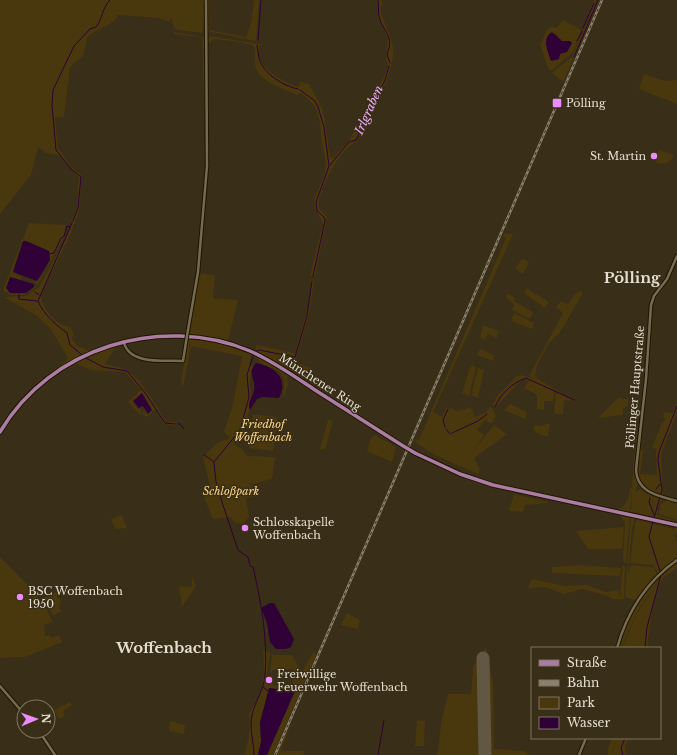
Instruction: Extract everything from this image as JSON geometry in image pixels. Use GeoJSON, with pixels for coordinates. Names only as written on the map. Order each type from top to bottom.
{"type":"FeatureCollection","features":[{"type":"Feature","properties":{"kind":"main road","name":"Münchener Ring"},"geometry":{"type":"LineString","coordinates":[[0,432],[19,405],[50,377],[81,357],[125,341],[159,336],[186,336],[211,340],[246,350],[278,366],[415,453],[454,471],[493,484],[677,525]]}},
{"type":"Feature","properties":{"kind":"street"},"geometry":{"type":"LineString","coordinates":[[112,345],[121,345],[140,358],[182,361],[198,272],[207,166],[206,0]]}},
{"type":"Feature","properties":{"kind":"street","name":"Pöllinger Hauptstraße"},"geometry":{"type":"LineString","coordinates":[[677,256],[667,279],[654,296],[651,305],[644,397],[636,468],[637,478],[641,486],[649,492],[677,501]]}},
{"type":"Feature","properties":{"kind":"street"},"geometry":{"type":"LineString","coordinates":[[125,341],[129,351]]}},
{"type":"Feature","properties":{"kind":"street"},"geometry":{"type":"LineString","coordinates":[[125,341],[126,348]]}},
{"type":"Feature","properties":{"kind":"street"},"geometry":{"type":"LineString","coordinates":[[617,647],[631,611],[657,577],[677,560]]}},
{"type":"Feature","properties":{"kind":"street"},"geometry":{"type":"LineString","coordinates":[[0,686],[16,705]]}},
{"type":"Feature","properties":{"kind":"street"},"geometry":{"type":"LineString","coordinates":[[44,739],[55,755]]}},
{"type":"Feature","properties":{"kind":"street"},"geometry":{"type":"LineString","coordinates":[[579,755],[586,739]]}},
{"type":"Feature","properties":{"kind":"green space"},"geometry":{"type":"Polygon","coordinates":[[[0,0],[205,0],[203,33],[177,30],[174,28],[171,18],[170,22],[158,18],[118,15],[115,21],[88,36],[83,56],[70,67],[64,117],[55,118],[58,148],[70,166],[82,176],[79,210],[70,235],[41,294],[46,310],[50,315],[65,326],[70,327],[74,335],[71,338],[78,346],[90,351],[70,361],[37,385],[36,383],[65,362],[68,358],[50,328],[37,316],[4,297],[26,296],[39,287],[68,234],[77,207],[79,178],[59,155],[46,153],[38,147],[31,175],[0,214],[0,0]]]}},
{"type":"Feature","properties":{"kind":"green space"},"geometry":{"type":"Polygon","coordinates":[[[207,0],[209,0],[209,30],[246,37],[251,24],[254,0],[259,0],[256,41],[207,31],[207,0]]]}},
{"type":"Feature","properties":{"kind":"green space"},"geometry":{"type":"Polygon","coordinates":[[[377,0],[382,0],[383,6],[380,7],[393,48],[393,58],[386,82],[356,142],[350,146],[336,161],[321,192],[319,209],[327,217],[315,276],[310,276],[323,224],[317,213],[314,201],[323,178],[326,164],[320,121],[316,109],[307,98],[300,93],[298,95],[280,88],[267,81],[257,71],[255,65],[254,46],[241,42],[213,39],[209,44],[209,36],[265,45],[259,45],[259,55],[264,66],[272,74],[298,87],[301,82],[309,84],[323,110],[330,157],[333,158],[349,141],[355,128],[360,129],[375,92],[383,79],[388,66],[386,56],[388,39],[378,16],[377,0]]]}},
{"type":"Feature","properties":{"kind":"green space"},"geometry":{"type":"Polygon","coordinates":[[[594,0],[596,0],[573,52],[552,70],[549,70],[540,45],[547,30],[550,27],[557,28],[563,20],[582,30],[594,0]],[[555,33],[559,56],[560,54],[567,52],[572,43],[562,41],[555,33]]]}},
{"type":"Feature","properties":{"kind":"green space"},"geometry":{"type":"Polygon","coordinates":[[[597,0],[599,0],[563,82],[552,73],[572,57],[597,0]]]}},
{"type":"Feature","properties":{"kind":"green space"},"geometry":{"type":"Polygon","coordinates":[[[173,32],[205,37],[206,109],[204,109],[202,37],[173,34],[173,32]]]}},
{"type":"Feature","properties":{"kind":"green space"},"geometry":{"type":"Polygon","coordinates":[[[644,74],[666,81],[677,80],[677,104],[639,89],[644,74]]]}},
{"type":"Feature","properties":{"kind":"green space"},"geometry":{"type":"Polygon","coordinates":[[[659,150],[674,155],[671,160],[666,163],[656,163],[659,150]]]}},
{"type":"Feature","properties":{"kind":"green space"},"geometry":{"type":"Polygon","coordinates":[[[29,223],[68,225],[65,226],[65,235],[37,286],[34,281],[37,281],[46,268],[49,260],[49,251],[26,241],[23,242],[13,270],[14,273],[31,281],[22,277],[20,280],[13,277],[13,294],[26,293],[34,287],[31,283],[34,283],[35,288],[24,295],[10,295],[3,290],[29,223]]]}},
{"type":"Feature","properties":{"kind":"green space"},"geometry":{"type":"Polygon","coordinates":[[[505,233],[513,234],[433,412],[442,417],[447,407],[458,411],[471,407],[475,417],[486,412],[491,406],[496,416],[491,424],[485,420],[477,430],[484,435],[473,451],[494,425],[507,434],[474,458],[480,469],[478,474],[435,455],[415,442],[416,439],[419,440],[506,238],[503,236],[505,233]]]}},
{"type":"Feature","properties":{"kind":"green space"},"geometry":{"type":"Polygon","coordinates":[[[523,258],[529,263],[523,274],[515,268],[523,258]]]}},
{"type":"Feature","properties":{"kind":"green space"},"geometry":{"type":"Polygon","coordinates":[[[201,274],[215,275],[213,298],[238,300],[228,341],[189,335],[198,277],[201,274]]]}},
{"type":"Feature","properties":{"kind":"green space"},"geometry":{"type":"Polygon","coordinates":[[[310,280],[314,280],[309,314],[293,368],[288,370],[255,351],[257,345],[295,353],[309,305],[311,286],[310,280]]]}},
{"type":"Feature","properties":{"kind":"green space"},"geometry":{"type":"Polygon","coordinates":[[[526,288],[549,302],[545,308],[525,294],[526,288]]]}},
{"type":"Feature","properties":{"kind":"green space"},"geometry":{"type":"Polygon","coordinates":[[[581,291],[583,293],[559,334],[549,343],[537,365],[535,377],[565,395],[529,376],[563,313],[556,307],[561,301],[568,304],[576,293],[581,291]]]}},
{"type":"Feature","properties":{"kind":"green space"},"geometry":{"type":"Polygon","coordinates":[[[507,293],[514,297],[514,301],[533,312],[530,319],[512,310],[514,304],[506,298],[507,293]]]}},
{"type":"Feature","properties":{"kind":"green space"},"geometry":{"type":"Polygon","coordinates":[[[514,313],[534,323],[532,329],[511,321],[514,313]]]}},
{"type":"Feature","properties":{"kind":"green space"},"geometry":{"type":"Polygon","coordinates":[[[483,325],[498,331],[497,338],[488,334],[485,340],[480,338],[483,325]]]}},
{"type":"Feature","properties":{"kind":"green space","name":"Schloßpark"},"geometry":{"type":"Polygon","coordinates":[[[188,338],[211,341],[252,354],[249,364],[253,367],[250,379],[250,410],[243,428],[233,443],[243,450],[247,456],[275,457],[272,479],[249,485],[253,486],[253,497],[246,498],[249,517],[243,524],[234,522],[230,517],[213,519],[201,490],[210,487],[203,457],[217,443],[230,438],[224,432],[233,404],[242,356],[191,346],[183,387],[181,382],[188,338]]]}},
{"type":"Feature","properties":{"kind":"green space"},"geometry":{"type":"Polygon","coordinates":[[[115,348],[105,364],[124,369],[131,373],[148,393],[166,422],[175,422],[176,426],[164,424],[155,409],[147,417],[142,414],[143,411],[147,414],[143,406],[139,408],[133,402],[138,409],[141,409],[141,414],[139,414],[128,402],[141,390],[125,372],[91,370],[75,363],[105,350],[115,348]]]}},
{"type":"Feature","properties":{"kind":"green space"},"geometry":{"type":"Polygon","coordinates":[[[480,349],[494,355],[493,361],[477,355],[480,349]]]}},
{"type":"Feature","properties":{"kind":"green space"},"geometry":{"type":"Polygon","coordinates":[[[258,357],[272,364],[287,376],[288,384],[284,397],[285,384],[283,377],[279,372],[260,362],[258,357]]]}},
{"type":"Feature","properties":{"kind":"green space"},"geometry":{"type":"Polygon","coordinates":[[[300,364],[311,368],[306,381],[298,373],[300,364]]]}},
{"type":"Feature","properties":{"kind":"green space"},"geometry":{"type":"Polygon","coordinates":[[[471,365],[476,367],[469,396],[462,393],[471,365]]]}},
{"type":"Feature","properties":{"kind":"green space"},"geometry":{"type":"Polygon","coordinates":[[[478,368],[484,370],[478,398],[471,395],[478,368]]]}},
{"type":"Feature","properties":{"kind":"green space"},"geometry":{"type":"Polygon","coordinates":[[[521,375],[541,381],[555,391],[553,401],[544,401],[544,410],[537,409],[537,395],[524,388],[529,381],[525,379],[520,381],[495,408],[493,405],[497,396],[516,377],[521,375]]]}},
{"type":"Feature","properties":{"kind":"green space"},"geometry":{"type":"Polygon","coordinates":[[[556,391],[573,399],[572,401],[564,400],[563,414],[555,414],[554,412],[556,391]]]}},
{"type":"Feature","properties":{"kind":"green space"},"geometry":{"type":"Polygon","coordinates":[[[618,398],[628,399],[628,406],[623,408],[623,415],[598,418],[618,398]]]}},
{"type":"Feature","properties":{"kind":"green space"},"geometry":{"type":"Polygon","coordinates":[[[677,402],[677,412],[661,454],[663,495],[652,491],[644,485],[640,478],[638,461],[642,431],[641,450],[643,450],[640,474],[657,475],[656,449],[652,448],[662,423],[665,420],[663,412],[673,413],[677,402]]]}},
{"type":"Feature","properties":{"kind":"green space"},"geometry":{"type":"Polygon","coordinates":[[[510,404],[527,412],[525,419],[504,410],[510,404]]]}},
{"type":"Feature","properties":{"kind":"green space","name":"Friedhof Woffenbach"},"geometry":{"type":"Polygon","coordinates":[[[253,414],[277,417],[273,451],[249,448],[253,414]]]}},
{"type":"Feature","properties":{"kind":"green space"},"geometry":{"type":"Polygon","coordinates":[[[328,420],[333,421],[325,449],[320,449],[328,420]]]}},
{"type":"Feature","properties":{"kind":"green space"},"geometry":{"type":"Polygon","coordinates":[[[550,424],[548,436],[541,435],[534,431],[534,425],[540,426],[550,424]]]}},
{"type":"Feature","properties":{"kind":"green space"},"geometry":{"type":"Polygon","coordinates":[[[638,426],[634,470],[638,484],[635,492],[641,489],[646,493],[664,499],[659,503],[657,515],[677,522],[631,512],[633,467],[638,426]]]}},
{"type":"Feature","properties":{"kind":"green space"},"geometry":{"type":"Polygon","coordinates":[[[375,435],[396,447],[392,462],[367,451],[371,438],[375,435]]]}},
{"type":"Feature","properties":{"kind":"green space"},"geometry":{"type":"Polygon","coordinates":[[[630,488],[632,488],[630,512],[616,510],[623,507],[629,497],[630,488]]]}},
{"type":"Feature","properties":{"kind":"green space"},"geometry":{"type":"Polygon","coordinates":[[[514,494],[548,503],[525,505],[523,512],[509,511],[514,494]]]}},
{"type":"Feature","properties":{"kind":"green space"},"geometry":{"type":"Polygon","coordinates":[[[667,500],[677,503],[677,520],[659,514],[660,505],[667,500]]]}},
{"type":"Feature","properties":{"kind":"green space"},"geometry":{"type":"Polygon","coordinates":[[[621,514],[630,516],[626,563],[623,561],[625,522],[621,517],[621,514]]]}},
{"type":"Feature","properties":{"kind":"green space"},"geometry":{"type":"Polygon","coordinates":[[[122,515],[127,528],[115,529],[111,519],[122,515]]]}},
{"type":"Feature","properties":{"kind":"green space"},"geometry":{"type":"Polygon","coordinates":[[[631,516],[677,527],[677,533],[674,536],[677,539],[668,543],[677,540],[677,558],[658,573],[653,565],[630,563],[635,523],[637,520],[671,528],[673,530],[674,527],[635,519],[632,528],[629,563],[627,563],[631,516]]]}},
{"type":"Feature","properties":{"kind":"green space"},"geometry":{"type":"Polygon","coordinates":[[[624,527],[622,549],[588,549],[576,531],[624,527]]]}},
{"type":"Feature","properties":{"kind":"green space"},"geometry":{"type":"Polygon","coordinates":[[[0,557],[30,587],[43,603],[53,622],[44,625],[45,636],[50,635],[51,638],[59,635],[62,642],[25,657],[0,658],[0,557]]]}},
{"type":"Feature","properties":{"kind":"green space"},"geometry":{"type":"Polygon","coordinates":[[[677,562],[677,568],[663,578],[656,595],[647,647],[622,647],[636,615],[659,578],[677,562]]]}},
{"type":"Feature","properties":{"kind":"green space"},"geometry":{"type":"Polygon","coordinates":[[[623,564],[625,567],[624,599],[612,599],[611,597],[582,589],[564,594],[545,587],[528,588],[532,579],[565,586],[587,585],[606,592],[618,590],[620,596],[623,564]]]}},
{"type":"Feature","properties":{"kind":"green space"},"geometry":{"type":"Polygon","coordinates":[[[581,565],[621,568],[620,576],[552,573],[552,567],[581,565]]]}},
{"type":"Feature","properties":{"kind":"green space"},"geometry":{"type":"Polygon","coordinates":[[[629,565],[628,576],[631,565],[652,567],[657,575],[635,600],[627,598],[625,595],[627,567],[629,565]]]}},
{"type":"Feature","properties":{"kind":"green space"},"geometry":{"type":"Polygon","coordinates":[[[192,576],[196,586],[182,607],[179,586],[192,587],[192,576]]]}},
{"type":"Feature","properties":{"kind":"green space"},"geometry":{"type":"Polygon","coordinates":[[[658,578],[657,583],[637,612],[621,647],[618,647],[634,611],[658,578]]]}},
{"type":"Feature","properties":{"kind":"green space"},"geometry":{"type":"Polygon","coordinates":[[[58,591],[57,597],[60,599],[61,603],[59,606],[61,611],[53,616],[44,598],[58,591]]]}},
{"type":"Feature","properties":{"kind":"green space"},"geometry":{"type":"Polygon","coordinates":[[[347,613],[360,620],[358,629],[341,625],[347,613]]]}},
{"type":"Feature","properties":{"kind":"green space"},"geometry":{"type":"Polygon","coordinates":[[[486,647],[493,683],[494,749],[525,751],[529,755],[487,755],[484,655],[481,659],[484,755],[436,755],[438,752],[441,723],[448,694],[471,694],[473,667],[486,647]]]}},
{"type":"Feature","properties":{"kind":"green space"},"geometry":{"type":"Polygon","coordinates":[[[263,650],[270,653],[266,682],[272,683],[273,686],[293,685],[293,669],[272,670],[272,673],[270,672],[272,655],[292,655],[302,672],[313,652],[316,655],[273,755],[267,755],[294,691],[260,722],[261,742],[258,755],[245,755],[250,730],[249,714],[261,692],[264,674],[263,650]]]}},
{"type":"Feature","properties":{"kind":"green space"},"geometry":{"type":"Polygon","coordinates":[[[70,702],[72,705],[63,711],[65,716],[59,719],[56,714],[56,709],[70,702]]]}},
{"type":"Feature","properties":{"kind":"green space"},"geometry":{"type":"Polygon","coordinates":[[[417,720],[425,721],[424,746],[415,746],[417,720]]]}},
{"type":"Feature","properties":{"kind":"green space"},"geometry":{"type":"Polygon","coordinates":[[[170,721],[185,725],[184,734],[169,731],[170,721]]]}},
{"type":"Feature","properties":{"kind":"green space"},"geometry":{"type":"Polygon","coordinates":[[[292,721],[281,751],[303,751],[304,755],[276,755],[292,721]]]}},
{"type":"Feature","properties":{"kind":"green space"},"geometry":{"type":"Polygon","coordinates":[[[612,739],[628,739],[625,746],[626,755],[608,755],[608,748],[612,739]]]}},
{"type":"Feature","properties":{"kind":"water"},"geometry":{"type":"Polygon","coordinates":[[[552,32],[562,41],[570,41],[572,43],[567,52],[560,54],[559,59],[551,61],[546,42],[547,38],[552,32]]]}},
{"type":"Feature","properties":{"kind":"water"},"geometry":{"type":"Polygon","coordinates":[[[23,241],[49,251],[50,260],[37,281],[13,272],[23,241]]]}},
{"type":"Feature","properties":{"kind":"water"},"geometry":{"type":"Polygon","coordinates":[[[10,277],[34,284],[34,287],[26,293],[10,293],[6,288],[10,277]]]}},
{"type":"Feature","properties":{"kind":"water"},"geometry":{"type":"Polygon","coordinates":[[[256,363],[269,367],[278,374],[281,379],[282,391],[279,398],[262,397],[257,399],[250,410],[249,403],[255,387],[252,370],[256,363]]]}},
{"type":"Feature","properties":{"kind":"water"},"geometry":{"type":"Polygon","coordinates":[[[142,393],[152,410],[148,414],[143,406],[139,408],[133,401],[142,393]]]}},
{"type":"Feature","properties":{"kind":"water"},"geometry":{"type":"Polygon","coordinates":[[[270,603],[274,603],[294,639],[291,647],[286,649],[276,649],[270,642],[267,623],[261,608],[270,603]]]}},
{"type":"Feature","properties":{"kind":"water"},"geometry":{"type":"Polygon","coordinates":[[[269,688],[295,691],[267,755],[258,755],[261,742],[260,722],[269,688]]]}},
{"type":"Feature","properties":{"kind":"waterway"},"geometry":{"type":"LineString","coordinates":[[73,221],[78,208],[81,177],[71,169],[56,150],[52,105],[53,90],[74,46],[90,29],[96,27],[105,6],[110,0]]}},
{"type":"Feature","properties":{"kind":"waterway","name":"Irlgraben"},"geometry":{"type":"LineString","coordinates":[[258,40],[261,0]]}},
{"type":"Feature","properties":{"kind":"waterway","name":"Irlgraben"},"geometry":{"type":"LineString","coordinates":[[378,0],[379,16],[388,34],[390,42],[387,54],[390,63]]}},
{"type":"Feature","properties":{"kind":"waterway"},"geometry":{"type":"LineString","coordinates":[[574,57],[598,0]]}},
{"type":"Feature","properties":{"kind":"waterway"},"geometry":{"type":"LineString","coordinates":[[583,28],[594,3]]}},
{"type":"Feature","properties":{"kind":"waterway"},"geometry":{"type":"LineString","coordinates":[[577,41],[582,31]]}},
{"type":"Feature","properties":{"kind":"waterway","name":"Irlgraben"},"geometry":{"type":"LineString","coordinates":[[257,45],[261,64],[269,74],[281,82],[298,89]]}},
{"type":"Feature","properties":{"kind":"waterway","name":"Irlgraben"},"geometry":{"type":"LineString","coordinates":[[330,165],[349,142],[356,140],[385,80],[389,66]]}},
{"type":"Feature","properties":{"kind":"waterway","name":"Irlgraben"},"geometry":{"type":"LineString","coordinates":[[300,90],[315,101],[318,107],[324,127],[329,166],[316,202],[317,211],[325,218],[325,221],[313,276]]}},
{"type":"Feature","properties":{"kind":"waterway"},"geometry":{"type":"LineString","coordinates":[[72,223],[38,301],[40,306],[54,323],[67,333],[70,345],[82,355]]}},
{"type":"Feature","properties":{"kind":"waterway"},"geometry":{"type":"LineString","coordinates":[[49,254],[54,253],[61,238],[64,236],[67,226],[70,227]]}},
{"type":"Feature","properties":{"kind":"waterway","name":"Irlgraben"},"geometry":{"type":"LineString","coordinates":[[255,352],[259,350],[295,357],[307,316],[312,281]]}},
{"type":"Feature","properties":{"kind":"waterway"},"geometry":{"type":"LineString","coordinates":[[35,292],[39,295]]}},
{"type":"Feature","properties":{"kind":"waterway"},"geometry":{"type":"LineString","coordinates":[[19,294],[19,299],[37,301]]}},
{"type":"Feature","properties":{"kind":"waterway","name":"Irlgraben"},"geometry":{"type":"LineString","coordinates":[[214,462],[240,430],[249,397],[247,375],[253,356]]}},
{"type":"Feature","properties":{"kind":"waterway"},"geometry":{"type":"LineString","coordinates":[[86,358],[103,367],[127,371],[146,394],[165,423],[175,424]]}},
{"type":"Feature","properties":{"kind":"waterway"},"geometry":{"type":"LineString","coordinates":[[495,407],[497,402],[507,390],[526,378],[574,400]]}},
{"type":"Feature","properties":{"kind":"waterway"},"geometry":{"type":"LineString","coordinates":[[654,518],[662,490],[658,460],[659,452],[677,406]]}},
{"type":"Feature","properties":{"kind":"waterway"},"geometry":{"type":"LineString","coordinates":[[445,427],[443,420],[448,409]]}},
{"type":"Feature","properties":{"kind":"waterway"},"geometry":{"type":"LineString","coordinates":[[452,433],[478,421],[487,414]]}},
{"type":"Feature","properties":{"kind":"waterway"},"geometry":{"type":"LineString","coordinates":[[180,424],[184,429]]}},
{"type":"Feature","properties":{"kind":"waterway"},"geometry":{"type":"LineString","coordinates":[[446,429],[450,434]]}},
{"type":"Feature","properties":{"kind":"waterway"},"geometry":{"type":"LineString","coordinates":[[204,455],[213,461]]}},
{"type":"Feature","properties":{"kind":"waterway"},"geometry":{"type":"LineString","coordinates":[[214,462],[216,482],[238,550],[248,557],[250,566],[253,567],[259,593],[265,634],[265,675],[263,686],[253,710],[251,720],[254,755]]}},
{"type":"Feature","properties":{"kind":"waterway"},"geometry":{"type":"LineString","coordinates":[[656,489],[660,484]]}},
{"type":"Feature","properties":{"kind":"waterway"},"geometry":{"type":"LineString","coordinates":[[650,498],[649,502],[654,515]]}},
{"type":"Feature","properties":{"kind":"waterway"},"geometry":{"type":"LineString","coordinates":[[653,521],[649,537],[660,571]]}},
{"type":"Feature","properties":{"kind":"waterway"},"geometry":{"type":"LineString","coordinates":[[645,647],[647,627],[661,575]]}},
{"type":"Feature","properties":{"kind":"waterway"},"geometry":{"type":"LineString","coordinates":[[263,687],[268,691]]}},
{"type":"Feature","properties":{"kind":"waterway"},"geometry":{"type":"LineString","coordinates":[[378,755],[384,720]]}},
{"type":"Feature","properties":{"kind":"waterway"},"geometry":{"type":"LineString","coordinates":[[623,755],[621,748],[625,739]]}},
{"type":"Feature","properties":{"kind":"runway"},"geometry":{"type":"LineString","coordinates":[[483,658],[485,755]]}},
{"type":"Feature","properties":{"kind":"railway"},"geometry":{"type":"LineString","coordinates":[[275,755],[602,0]]}},
{"type":"Feature","properties":{"kind":"place","name":"Pölling"},"geometry":{"type":"Point","coordinates":[557,103]}},
{"type":"Feature","properties":{"kind":"place","name":"St. Martin"},"geometry":{"type":"Point","coordinates":[654,156]}},
{"type":"Feature","properties":{"kind":"place","name":"Schlosskapelle Woffenbach"},"geometry":{"type":"Point","coordinates":[245,528]}},
{"type":"Feature","properties":{"kind":"place","name":"BSC Woffenbach 1950"},"geometry":{"type":"Point","coordinates":[20,597]}},
{"type":"Feature","properties":{"kind":"place","name":"Freiwillige Feuerwehr Woffenbach"},"geometry":{"type":"Point","coordinates":[269,680]}},
{"type":"Feature","properties":{"kind":"district","name":"Pölling"},"geometry":{"type":"Point","coordinates":[632,278]}},
{"type":"Feature","properties":{"kind":"district","name":"Woffenbach"},"geometry":{"type":"Point","coordinates":[164,648]}}]}
